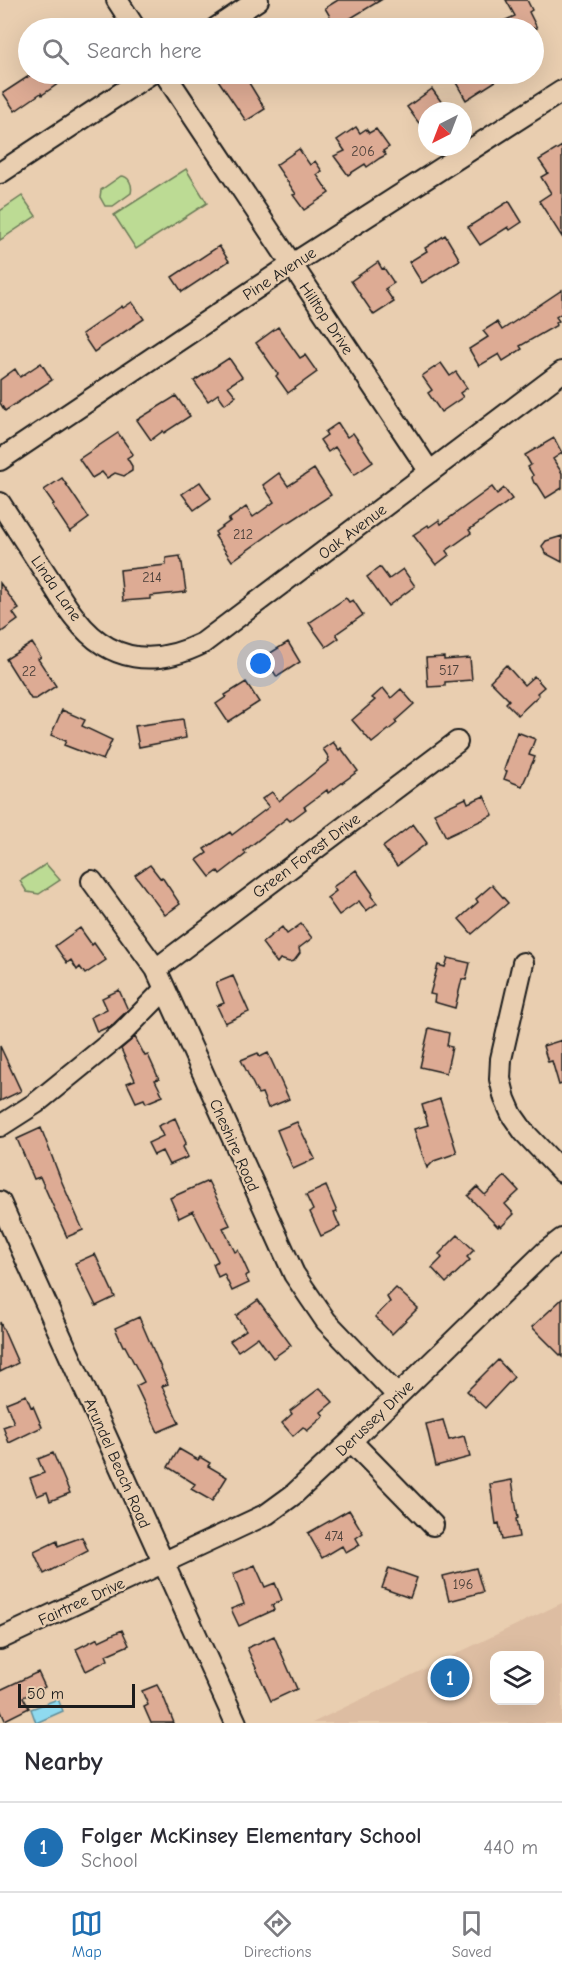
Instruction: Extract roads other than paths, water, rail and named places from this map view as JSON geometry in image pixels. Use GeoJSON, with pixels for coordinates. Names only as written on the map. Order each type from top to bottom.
{"type":"FeatureCollection","features":[{"type":"Feature","properties":{"kind":"street"},"geometry":{"type":"LineString","coordinates":[[117,0],[129,18]]}},
{"type":"Feature","properties":{"kind":"street"},"geometry":{"type":"LineString","coordinates":[[231,18],[258,0]]}},
{"type":"Feature","properties":{"kind":"street"},"geometry":{"type":"LineString","coordinates":[[0,173],[135,84]]}},
{"type":"Feature","properties":{"kind":"street","name":"Hilltop Drive"},"geometry":{"type":"LineString","coordinates":[[172,84],[430,472]]}},
{"type":"Feature","properties":{"kind":"street","name":"Pine Avenue"},"geometry":{"type":"LineString","coordinates":[[0,460],[291,265],[562,91]]}},
{"type":"Feature","properties":{"kind":"street","name":"Oak Avenue"},"geometry":{"type":"LineString","coordinates":[[130,656],[157,659],[180,654],[203,643],[562,372]]}},
{"type":"Feature","properties":{"kind":"street","name":"Linda Lane"},"geometry":{"type":"LineString","coordinates":[[0,503],[76,620],[94,637],[109,647],[130,656]]}},
{"type":"Feature","properties":{"kind":"street","name":"Green Forest Drive"},"geometry":{"type":"LineString","coordinates":[[156,969],[457,742]]}},
{"type":"Feature","properties":{"kind":"street","name":"Cheshire Road"},"geometry":{"type":"LineString","coordinates":[[92,881],[156,969],[294,1274],[326,1321],[397,1395]]}},
{"type":"Feature","properties":{"kind":"street"},"geometry":{"type":"LineString","coordinates":[[523,963],[501,1059],[500,1079],[512,1115],[524,1132],[562,1172]]}},
{"type":"Feature","properties":{"kind":"street"},"geometry":{"type":"LineString","coordinates":[[0,1126],[36,1103],[122,1033],[165,989]]}},
{"type":"Feature","properties":{"kind":"street","name":"Arundel Beach Road"},"geometry":{"type":"LineString","coordinates":[[0,1202],[237,1723]]}},
{"type":"Feature","properties":{"kind":"street","name":"Derussey Drive"},"geometry":{"type":"LineString","coordinates":[[162,1562],[267,1514],[293,1495],[545,1252],[562,1239]]}},
{"type":"Feature","properties":{"kind":"street"},"geometry":{"type":"LineString","coordinates":[[351,1441],[433,1525]]}},
{"type":"Feature","properties":{"kind":"street","name":"Fairtree Drive"},"geometry":{"type":"LineString","coordinates":[[0,1639],[162,1562]]}},
{"type":"Feature","properties":{"kind":"water"},"geometry":{"type":"Polygon","coordinates":[[[58,1699],[63,1711],[36,1723],[31,1709],[58,1699]]]}},
{"type":"Feature","properties":{"kind":"place","name":"Folger McKinsey Elementary School"},"geometry":{"type":"Point","coordinates":[450,1678]}}]}
